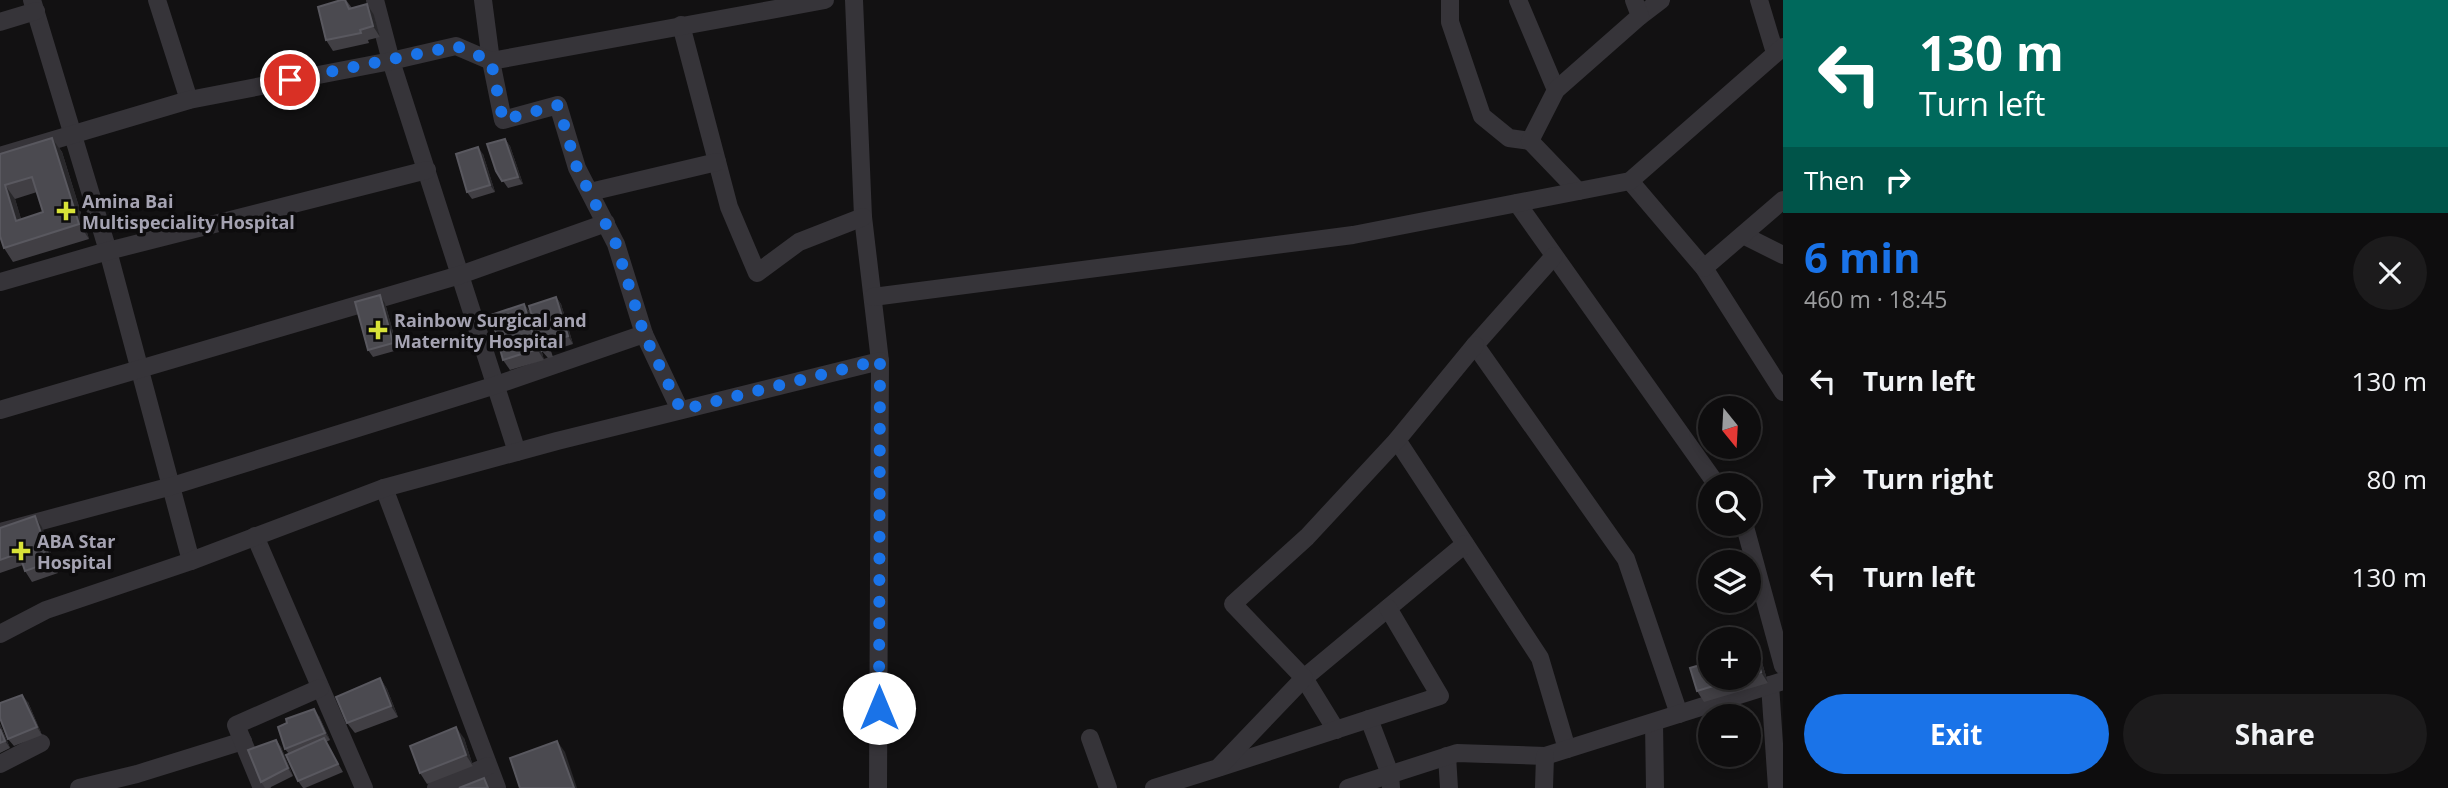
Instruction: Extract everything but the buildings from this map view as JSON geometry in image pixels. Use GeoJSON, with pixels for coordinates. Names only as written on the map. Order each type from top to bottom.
{"type":"FeatureCollection","features":[{"type":"Feature","properties":{"kind":"street"},"geometry":{"type":"LineString","coordinates":[[375,0],[391,61],[517,452]]}},
{"type":"Feature","properties":{"kind":"street"},"geometry":{"type":"LineString","coordinates":[[483,0],[491,61],[503,120],[558,105],[577,168],[616,244],[644,334],[681,410]]}},
{"type":"Feature","properties":{"kind":"street"},"geometry":{"type":"LineString","coordinates":[[0,156],[189,100],[456,46],[491,61],[825,0]]}},
{"type":"Feature","properties":{"kind":"street"},"geometry":{"type":"LineString","coordinates":[[854,0],[863,217],[880,360],[878,788]]}},
{"type":"Feature","properties":{"kind":"street"},"geometry":{"type":"LineString","coordinates":[[1450,0],[1450,22],[1482,116],[1509,138],[1530,141],[1578,191]]}},
{"type":"Feature","properties":{"kind":"street"},"geometry":{"type":"LineString","coordinates":[[1518,0],[1556,90]]}},
{"type":"Feature","properties":{"kind":"street"},"geometry":{"type":"LineString","coordinates":[[1530,141],[1556,90],[1637,8],[1661,0]]}},
{"type":"Feature","properties":{"kind":"street"},"geometry":{"type":"LineString","coordinates":[[873,296],[1353,235],[1629,181],[1779,50],[1759,0]]}},
{"type":"Feature","properties":{"kind":"street"},"geometry":{"type":"LineString","coordinates":[[161,1],[189,100]]}},
{"type":"Feature","properties":{"kind":"street"},"geometry":{"type":"LineString","coordinates":[[0,22],[34,6],[108,251],[191,561]]}},
{"type":"Feature","properties":{"kind":"street"},"geometry":{"type":"LineString","coordinates":[[681,25],[729,207],[757,273],[799,242],[863,217]]}},
{"type":"Feature","properties":{"kind":"street"},"geometry":{"type":"LineString","coordinates":[[590,192],[717,162]]}},
{"type":"Feature","properties":{"kind":"street"},"geometry":{"type":"LineString","coordinates":[[0,282],[108,251],[427,170]]}},
{"type":"Feature","properties":{"kind":"street"},"geometry":{"type":"LineString","coordinates":[[1629,181],[1704,268],[1777,369],[1783,392]]}},
{"type":"Feature","properties":{"kind":"street"},"geometry":{"type":"LineString","coordinates":[[1704,268],[1783,200]]}},
{"type":"Feature","properties":{"kind":"street"},"geometry":{"type":"LineString","coordinates":[[1517,203],[1708,473]]}},
{"type":"Feature","properties":{"kind":"street"},"geometry":{"type":"LineString","coordinates":[[0,410],[460,275],[606,223]]}},
{"type":"Feature","properties":{"kind":"street"},"geometry":{"type":"LineString","coordinates":[[1743,235],[1783,255]]}},
{"type":"Feature","properties":{"kind":"street"},"geometry":{"type":"LineString","coordinates":[[1336,730],[1304,678],[1233,604],[1307,537],[1397,440],[1475,345],[1554,256]]}},
{"type":"Feature","properties":{"kind":"street"},"geometry":{"type":"LineString","coordinates":[[0,532],[172,486],[496,385],[644,334]]}},
{"type":"Feature","properties":{"kind":"street"},"geometry":{"type":"LineString","coordinates":[[1475,345],[1626,559],[1679,714]]}},
{"type":"Feature","properties":{"kind":"street"},"geometry":{"type":"LineString","coordinates":[[0,634],[46,610],[191,561],[384,488],[880,360]]}},
{"type":"Feature","properties":{"kind":"street"},"geometry":{"type":"LineString","coordinates":[[1397,440],[1540,658],[1567,749]]}},
{"type":"Feature","properties":{"kind":"street"},"geometry":{"type":"LineString","coordinates":[[384,488],[497,788]]}},
{"type":"Feature","properties":{"kind":"street"},"geometry":{"type":"LineString","coordinates":[[255,536],[364,788]]}},
{"type":"Feature","properties":{"kind":"street"},"geometry":{"type":"LineString","coordinates":[[1748,536],[1783,666]]}},
{"type":"Feature","properties":{"kind":"street"},"geometry":{"type":"LineString","coordinates":[[1218,768],[1304,678],[1465,544]]}},
{"type":"Feature","properties":{"kind":"street"},"geometry":{"type":"LineString","coordinates":[[1153,788],[1440,696],[1388,608]]}},
{"type":"Feature","properties":{"kind":"street"},"geometry":{"type":"LineString","coordinates":[[1348,788],[1390,781],[1457,753],[1545,755],[1777,683],[1777,788]]}},
{"type":"Feature","properties":{"kind":"street"},"geometry":{"type":"LineString","coordinates":[[261,788],[236,725],[320,688]]}},
{"type":"Feature","properties":{"kind":"street"},"geometry":{"type":"LineString","coordinates":[[1370,719],[1390,781]]}},
{"type":"Feature","properties":{"kind":"street"},"geometry":{"type":"LineString","coordinates":[[1654,723],[1654,788]]}},
{"type":"Feature","properties":{"kind":"street"},"geometry":{"type":"LineString","coordinates":[[1090,738],[1108,788]]}},
{"type":"Feature","properties":{"kind":"street"},"geometry":{"type":"LineString","coordinates":[[79,788],[140,781],[243,741]]}},
{"type":"Feature","properties":{"kind":"street"},"geometry":{"type":"LineString","coordinates":[[0,764],[41,743]]}},
{"type":"Feature","properties":{"kind":"street"},"geometry":{"type":"LineString","coordinates":[[1544,788],[1545,755]]}},
{"type":"Feature","properties":{"kind":"street"},"geometry":{"type":"LineString","coordinates":[[1447,756],[1448,788]]}},
{"type":"Feature","properties":{"kind":"street"},"geometry":{"type":"LineString","coordinates":[[436,788],[488,766]]}},
{"type":"Feature","properties":{"kind":"place","name":"Amina Bai Multispeciality Hospital"},"geometry":{"type":"Point","coordinates":[66,211]}},
{"type":"Feature","properties":{"kind":"place","name":"Rainbow Surgical and Maternity Hospital"},"geometry":{"type":"Point","coordinates":[378,330]}},
{"type":"Feature","properties":{"kind":"place","name":"ABA Star Hospital"},"geometry":{"type":"Point","coordinates":[21,551]}},
{"type":"Feature","properties":{"kind":"route"},"geometry":{"type":"LineString","coordinates":[[290,80],[456,46],[491,61],[503,120],[558,105],[577,168],[616,244],[644,334],[681,410],[880,360],[879,708]]}}]}
